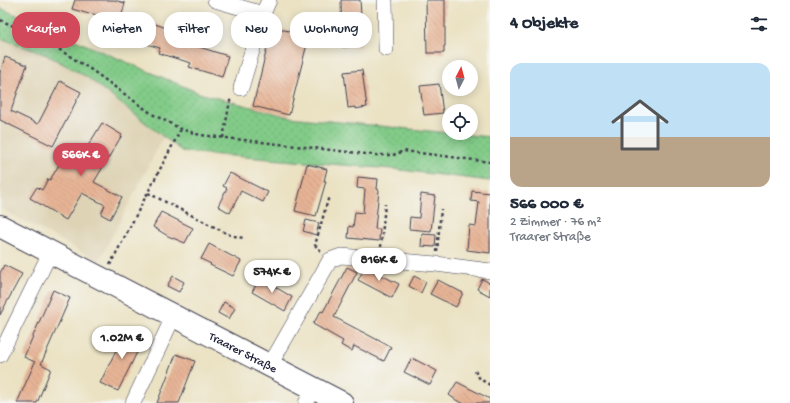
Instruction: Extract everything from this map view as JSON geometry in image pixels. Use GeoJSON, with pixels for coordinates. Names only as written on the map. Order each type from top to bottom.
{"type":"FeatureCollection","features":[{"type":"Feature","properties":{"kind":"street"},"geometry":{"type":"LineString","coordinates":[[216,0],[256,12]]}},
{"type":"Feature","properties":{"kind":"street"},"geometry":{"type":"LineString","coordinates":[[264,12],[269,0]]}},
{"type":"Feature","properties":{"kind":"street"},"geometry":{"type":"LineString","coordinates":[[385,0],[386,49]]}},
{"type":"Feature","properties":{"kind":"street"},"geometry":{"type":"LineString","coordinates":[[241,88],[253,48]]}},
{"type":"Feature","properties":{"kind":"street","name":"Traarer Straße"},"geometry":{"type":"LineString","coordinates":[[0,226],[270,365],[310,395],[342,403]]}},
{"type":"Feature","properties":{"kind":"street"},"geometry":{"type":"LineString","coordinates":[[0,355],[50,253]]}},
{"type":"Feature","properties":{"kind":"street"},"geometry":{"type":"LineString","coordinates":[[270,365],[330,260],[340,256],[436,264],[490,271]]}},
{"type":"Feature","properties":{"kind":"street"},"geometry":{"type":"LineString","coordinates":[[133,403],[174,315]]}},
{"type":"Feature","properties":{"kind":"path"},"geometry":{"type":"LineString","coordinates":[[0,20],[46,41],[93,71],[152,114],[181,129],[200,135],[375,155],[392,155],[404,151],[490,162]]}},
{"type":"Feature","properties":{"kind":"path"},"geometry":{"type":"LineString","coordinates":[[223,138],[230,101],[241,88]]}},
{"type":"Feature","properties":{"kind":"path"},"geometry":{"type":"LineString","coordinates":[[103,279],[181,129]]}},
{"type":"Feature","properties":{"kind":"path"},"geometry":{"type":"LineString","coordinates":[[148,193],[230,234],[243,238]]}},
{"type":"Feature","properties":{"kind":"path"},"geometry":{"type":"LineString","coordinates":[[329,196],[315,245],[330,260]]}},
{"type":"Feature","properties":{"kind":"path"},"geometry":{"type":"LineString","coordinates":[[380,260],[385,204]]}},
{"type":"Feature","properties":{"kind":"path"},"geometry":{"type":"LineString","coordinates":[[436,264],[441,209]]}},
{"type":"Feature","properties":{"kind":"path"},"geometry":{"type":"LineString","coordinates":[[475,372],[480,379],[490,385]]}},
{"type":"Feature","properties":{"kind":"shaded area"},"geometry":{"type":"Polygon","coordinates":[[[0,38],[12,42],[12,48],[28,48],[47,55],[87,77],[164,136],[99,261],[0,208],[0,38]]]}},
{"type":"Feature","properties":{"kind":"green space"},"geometry":{"type":"Polygon","coordinates":[[[0,8],[12,13],[12,42],[0,38],[0,8]]]}},
{"type":"Feature","properties":{"kind":"green space"},"geometry":{"type":"Polygon","coordinates":[[[80,42],[88,46],[88,48],[94,48],[199,93],[289,117],[442,132],[442,140],[478,140],[478,136],[490,137],[490,181],[392,169],[183,152],[87,77],[47,55],[28,48],[80,48],[80,42]]]}},
{"type":"Feature","properties":{"kind":"building"},"geometry":{"type":"Polygon","coordinates":[[[75,0],[114,0],[125,3],[123,12],[88,12],[88,14],[72,9],[75,0]]]}},
{"type":"Feature","properties":{"kind":"building"},"geometry":{"type":"Polygon","coordinates":[[[341,0],[360,0],[361,12],[341,12],[341,0]]]}},
{"type":"Feature","properties":{"kind":"building"},"geometry":{"type":"Polygon","coordinates":[[[426,0],[445,0],[444,53],[427,53],[426,0]]]}},
{"type":"Feature","properties":{"kind":"building"},"geometry":{"type":"Polygon","coordinates":[[[156,24],[164,27],[164,48],[202,48],[228,56],[222,77],[189,67],[191,63],[158,53],[160,48],[156,47],[156,24]]]}},
{"type":"Feature","properties":{"kind":"building"},"geometry":{"type":"Polygon","coordinates":[[[282,29],[290,31],[290,48],[306,48],[289,115],[253,106],[267,48],[282,48],[282,29]]]}},
{"type":"Feature","properties":{"kind":"building"},"geometry":{"type":"Polygon","coordinates":[[[5,57],[27,65],[11,111],[38,124],[60,81],[81,92],[53,146],[0,120],[0,73],[5,57]]]}},
{"type":"Feature","properties":{"kind":"building"},"geometry":{"type":"Polygon","coordinates":[[[362,70],[367,107],[355,109],[355,107],[348,108],[344,72],[362,70]]]}},
{"type":"Feature","properties":{"kind":"building"},"geometry":{"type":"Polygon","coordinates":[[[439,84],[442,113],[424,115],[420,86],[439,84]]]}},
{"type":"Feature","properties":{"kind":"building"},"geometry":{"type":"Polygon","coordinates":[[[102,123],[122,135],[94,182],[122,197],[110,219],[101,214],[105,205],[82,193],[66,220],[30,198],[37,187],[42,190],[48,179],[50,180],[70,146],[83,154],[102,123]]]}},
{"type":"Feature","properties":{"kind":"building"},"geometry":{"type":"Polygon","coordinates":[[[307,164],[327,169],[324,181],[326,181],[316,216],[295,211],[307,164]]]}},
{"type":"Feature","properties":{"kind":"building"},"geometry":{"type":"Polygon","coordinates":[[[230,173],[268,192],[263,202],[241,191],[230,213],[218,206],[227,188],[223,186],[230,173]]]}},
{"type":"Feature","properties":{"kind":"building"},"geometry":{"type":"Polygon","coordinates":[[[358,177],[378,179],[377,189],[379,190],[375,229],[380,229],[379,241],[348,238],[349,226],[353,227],[355,212],[363,213],[365,189],[357,188],[358,177]]]}},
{"type":"Feature","properties":{"kind":"building"},"geometry":{"type":"Polygon","coordinates":[[[472,191],[490,193],[490,253],[467,250],[469,225],[476,226],[479,202],[471,201],[472,191]]]}},
{"type":"Feature","properties":{"kind":"building"},"geometry":{"type":"Polygon","coordinates":[[[421,194],[435,196],[431,231],[409,229],[410,217],[419,218],[421,194]]]}},
{"type":"Feature","properties":{"kind":"building"},"geometry":{"type":"Polygon","coordinates":[[[161,212],[193,228],[185,243],[168,236],[153,227],[161,212]]]}},
{"type":"Feature","properties":{"kind":"building"},"geometry":{"type":"Polygon","coordinates":[[[306,220],[319,223],[316,235],[303,231],[306,220]]]}},
{"type":"Feature","properties":{"kind":"building"},"geometry":{"type":"Polygon","coordinates":[[[422,234],[436,235],[435,247],[421,246],[422,234]]]}},
{"type":"Feature","properties":{"kind":"building"},"geometry":{"type":"Polygon","coordinates":[[[209,244],[241,261],[233,276],[201,259],[209,244]]]}},
{"type":"Feature","properties":{"kind":"building"},"geometry":{"type":"Polygon","coordinates":[[[4,265],[22,274],[0,315],[0,273],[4,265]]]}},
{"type":"Feature","properties":{"kind":"building"},"geometry":{"type":"Polygon","coordinates":[[[347,267],[357,272],[334,317],[391,347],[384,361],[354,346],[352,351],[346,348],[341,345],[343,341],[313,324],[321,311],[323,312],[347,267]]]}},
{"type":"Feature","properties":{"kind":"building"},"geometry":{"type":"Polygon","coordinates":[[[365,267],[399,284],[392,298],[358,280],[365,267]]]}},
{"type":"Feature","properties":{"kind":"building"},"geometry":{"type":"Polygon","coordinates":[[[173,276],[184,282],[179,292],[167,286],[173,276]]]}},
{"type":"Feature","properties":{"kind":"building"},"geometry":{"type":"Polygon","coordinates":[[[414,276],[426,282],[421,293],[409,286],[414,276]]]}},
{"type":"Feature","properties":{"kind":"building"},"geometry":{"type":"Polygon","coordinates":[[[260,278],[292,297],[285,311],[252,292],[260,278]]]}},
{"type":"Feature","properties":{"kind":"building"},"geometry":{"type":"Polygon","coordinates":[[[482,279],[490,283],[490,296],[477,289],[482,279]]]}},
{"type":"Feature","properties":{"kind":"building"},"geometry":{"type":"Polygon","coordinates":[[[438,280],[463,293],[456,307],[430,294],[438,280]]]}},
{"type":"Feature","properties":{"kind":"building"},"geometry":{"type":"Polygon","coordinates":[[[53,290],[70,298],[41,364],[51,369],[37,403],[17,403],[35,362],[24,357],[53,290]]]}},
{"type":"Feature","properties":{"kind":"building"},"geometry":{"type":"Polygon","coordinates":[[[224,302],[235,308],[229,319],[218,313],[224,302]]]}},
{"type":"Feature","properties":{"kind":"building"},"geometry":{"type":"Polygon","coordinates":[[[126,330],[144,338],[118,391],[100,383],[126,330]]]}},
{"type":"Feature","properties":{"kind":"building"},"geometry":{"type":"Polygon","coordinates":[[[176,354],[195,361],[179,403],[157,403],[176,354]]]}},
{"type":"Feature","properties":{"kind":"building"},"geometry":{"type":"Polygon","coordinates":[[[412,358],[437,371],[430,385],[404,372],[412,358]]]}},
{"type":"Feature","properties":{"kind":"building"},"geometry":{"type":"Polygon","coordinates":[[[457,382],[490,399],[490,403],[462,403],[456,400],[449,395],[457,382]]]}}]}
